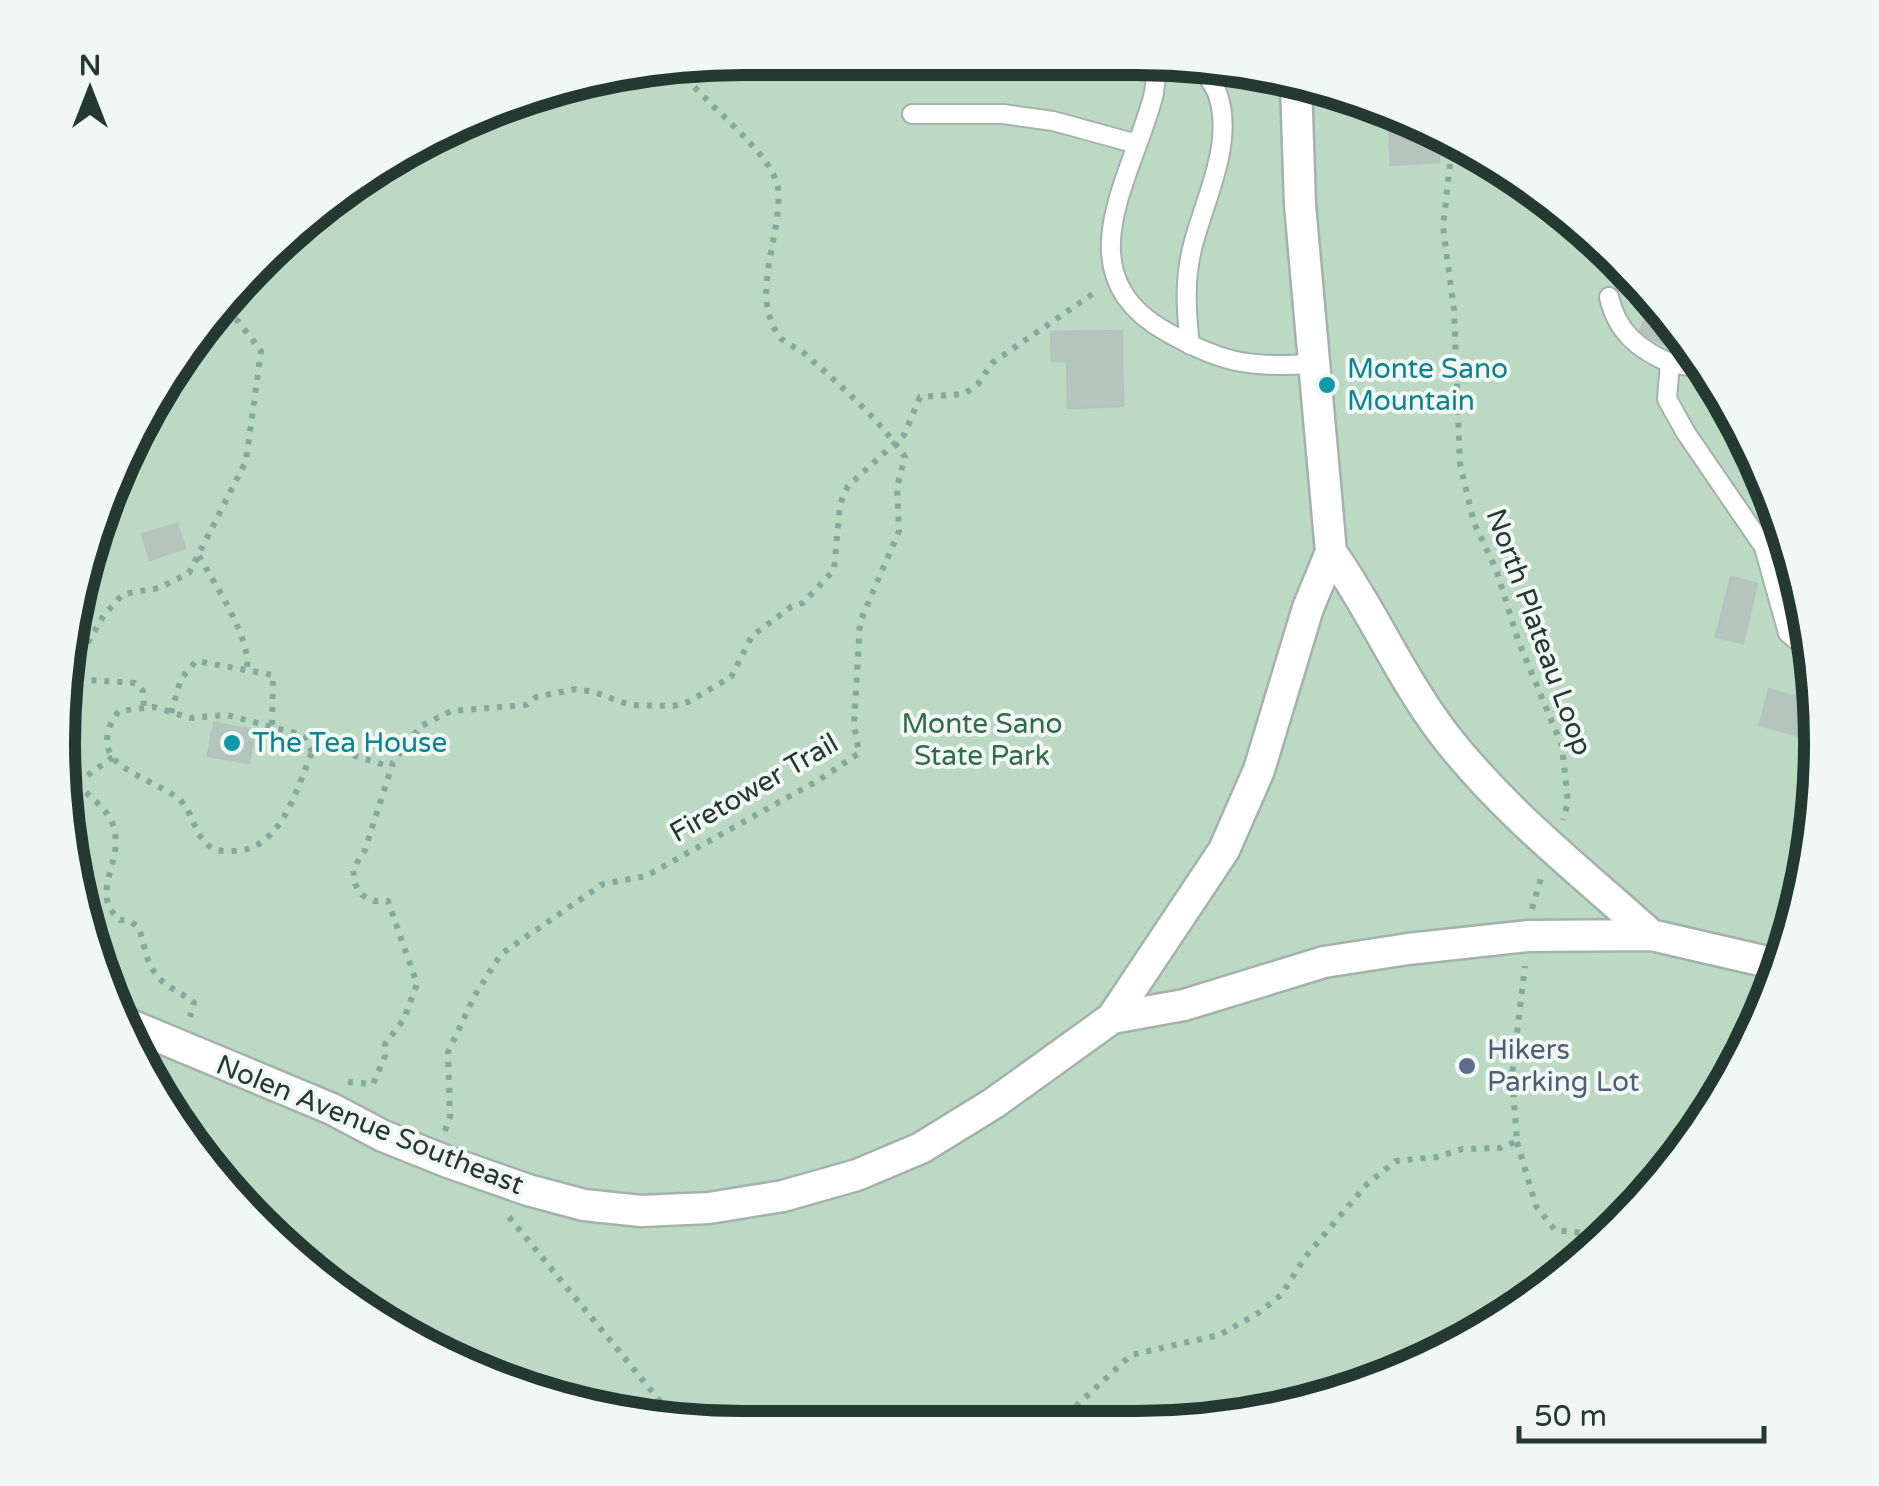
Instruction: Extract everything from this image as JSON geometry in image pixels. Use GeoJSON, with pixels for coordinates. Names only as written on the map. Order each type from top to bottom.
{"type":"FeatureCollection","features":[{"type":"Feature","properties":{"kind":"street"},"geometry":{"type":"LineString","coordinates":[[1296,95],[1312,364],[1331,552],[1356,587],[1403,675],[1474,770],[1550,848],[1651,935]]}},
{"type":"Feature","properties":{"kind":"street","name":"Nolen Avenue Southeast"},"geometry":{"type":"LineString","coordinates":[[140,1030],[332,1109],[383,1136],[446,1148],[528,1190],[584,1205],[641,1211],[709,1208],[783,1196],[857,1175],[921,1148],[994,1103],[1112,1018],[1224,850],[1259,770],[1308,608],[1331,552]]}},
{"type":"Feature","properties":{"kind":"street","name":"Nolen Avenue Southeast"},"geometry":{"type":"LineString","coordinates":[[1112,1018],[1184,1005],[1324,962],[1528,936],[1651,935],[1767,962]]}},
{"type":"Feature","properties":{"kind":"lane"},"geometry":{"type":"LineString","coordinates":[[1156,75],[1154,94],[1113,222],[1110,252],[1121,293],[1154,325],[1218,358],[1251,366],[1312,364]]}},
{"type":"Feature","properties":{"kind":"lane"},"geometry":{"type":"LineString","coordinates":[[1190,344],[1185,292],[1192,248],[1223,138],[1223,115],[1209,79]]}},
{"type":"Feature","properties":{"kind":"lane"},"geometry":{"type":"LineString","coordinates":[[912,114],[1003,114],[1053,121],[1137,144]]}},
{"type":"Feature","properties":{"kind":"lane"},"geometry":{"type":"LineString","coordinates":[[1609,297],[1614,320],[1625,334],[1647,353],[1686,365]]}},
{"type":"Feature","properties":{"kind":"lane"},"geometry":{"type":"LineString","coordinates":[[1670,363],[1667,400],[1764,547],[1788,632],[1795,639]]}},
{"type":"Feature","properties":{"kind":"path"},"geometry":{"type":"LineString","coordinates":[[687,77],[714,110],[765,158],[778,186],[766,305],[780,339],[800,350],[894,442]]}},
{"type":"Feature","properties":{"kind":"path","name":"North Plateau Loop"},"geometry":{"type":"LineString","coordinates":[[1451,154],[1442,227],[1454,310],[1460,464],[1474,523],[1496,568],[1518,640],[1562,746],[1568,802],[1530,917],[1512,1075],[1517,1141],[1536,1206],[1556,1230],[1588,1233]]}},
{"type":"Feature","properties":{"kind":"path"},"geometry":{"type":"LineString","coordinates":[[353,1083],[372,1084],[380,1070],[385,1044],[404,1019],[417,984],[388,901],[362,894],[355,884],[353,868],[366,850],[392,766],[422,726],[451,711],[526,705],[536,697],[576,689],[630,705],[672,706],[688,702],[731,676],[752,636],[791,606],[803,603],[834,570],[840,504],[848,486],[904,435],[920,397],[964,394],[978,384],[992,363],[1115,280]]}},
{"type":"Feature","properties":{"kind":"path"},"geometry":{"type":"LineString","coordinates":[[81,656],[104,615],[123,594],[159,588],[188,574],[246,461],[261,351],[230,316]]}},
{"type":"Feature","properties":{"kind":"path","name":"Firetower Trail"},"geometry":{"type":"LineString","coordinates":[[450,1118],[448,1052],[501,954],[603,884],[646,876],[820,780],[859,753],[854,724],[860,622],[899,531],[897,487],[905,458],[894,442]]}},
{"type":"Feature","properties":{"kind":"path"},"geometry":{"type":"LineString","coordinates":[[199,554],[230,613],[248,659],[247,668]]}},
{"type":"Feature","properties":{"kind":"path"},"geometry":{"type":"LineString","coordinates":[[171,713],[180,679],[196,661],[247,668],[273,675],[272,728]]}},
{"type":"Feature","properties":{"kind":"path"},"geometry":{"type":"LineString","coordinates":[[79,677],[135,682],[144,691],[144,708]]}},
{"type":"Feature","properties":{"kind":"path"},"geometry":{"type":"LineString","coordinates":[[312,752],[306,738],[227,715],[190,718],[144,708],[119,711],[111,722],[108,752],[183,803],[205,844],[218,851],[241,852],[260,844],[281,822],[312,752],[320,746],[392,766]]}},
{"type":"Feature","properties":{"kind":"path"},"geometry":{"type":"LineString","coordinates":[[114,757],[77,783],[113,824],[115,865],[104,888],[106,904],[120,920],[128,920],[139,928],[142,949],[163,982],[194,1003],[193,1016],[162,1040]]}},
{"type":"Feature","properties":{"kind":"path"},"geometry":{"type":"LineString","coordinates":[[1064,1411],[1076,1407],[1131,1355],[1219,1335],[1257,1314],[1280,1296],[1306,1256],[1368,1183],[1396,1161],[1500,1148],[1517,1141]]}},
{"type":"Feature","properties":{"kind":"path"},"geometry":{"type":"LineString","coordinates":[[506,1214],[664,1406]]}},
{"type":"Feature","properties":{"kind":"green space","name":"Monte Sano State Park"},"geometry":{"type":"Polygon","coordinates":[[[699,76],[1180,76],[1266,88],[1351,110],[1470,164],[1543,213],[1638,303],[1666,336],[1715,409],[1769,528],[1798,656],[1803,699],[1803,787],[1781,916],[1769,958],[1735,1038],[1715,1077],[1666,1150],[1576,1245],[1543,1273],[1470,1322],[1351,1376],[1266,1398],[1180,1410],[743,1411],[699,1410],[613,1398],[528,1376],[487,1360],[409,1322],[336,1273],[241,1183],[213,1150],[164,1077],[126,999],[98,916],[81,830],[75,743],[81,656],[98,570],[126,487],[164,409],[213,336],[271,271],[336,213],[409,164],[528,110],[613,88],[699,76]]]}},
{"type":"Feature","properties":{"kind":"building"},"geometry":{"type":"Polygon","coordinates":[[[1389,125],[1438,148],[1439,162],[1391,165],[1389,125]]]}},
{"type":"Feature","properties":{"kind":"building"},"geometry":{"type":"Polygon","coordinates":[[[1647,314],[1675,349],[1639,333],[1647,314]]]}},
{"type":"Feature","properties":{"kind":"building"},"geometry":{"type":"Polygon","coordinates":[[[1122,331],[1123,406],[1068,408],[1067,361],[1052,361],[1051,332],[1122,331]]]}},
{"type":"Feature","properties":{"kind":"building"},"geometry":{"type":"Polygon","coordinates":[[[177,524],[185,548],[150,560],[142,534],[177,524]]]}},
{"type":"Feature","properties":{"kind":"building"},"geometry":{"type":"Polygon","coordinates":[[[1731,577],[1757,584],[1743,643],[1716,637],[1731,577]]]}},
{"type":"Feature","properties":{"kind":"building"},"geometry":{"type":"Polygon","coordinates":[[[1769,689],[1799,698],[1802,689],[1804,737],[1760,725],[1769,689]]]}},
{"type":"Feature","properties":{"kind":"building","name":"The Tea House"},"geometry":{"type":"Polygon","coordinates":[[[214,723],[255,730],[249,763],[208,756],[214,723]]]}},
{"type":"Feature","properties":{"kind":"place","name":"Monte Sano Mountain"},"geometry":{"type":"Point","coordinates":[1327,385]}},
{"type":"Feature","properties":{"kind":"place","name":"The Tea House"},"geometry":{"type":"Point","coordinates":[232,743]}},
{"type":"Feature","properties":{"kind":"place","name":"Hikers Parking Lot"},"geometry":{"type":"Point","coordinates":[1467,1066]}}]}
